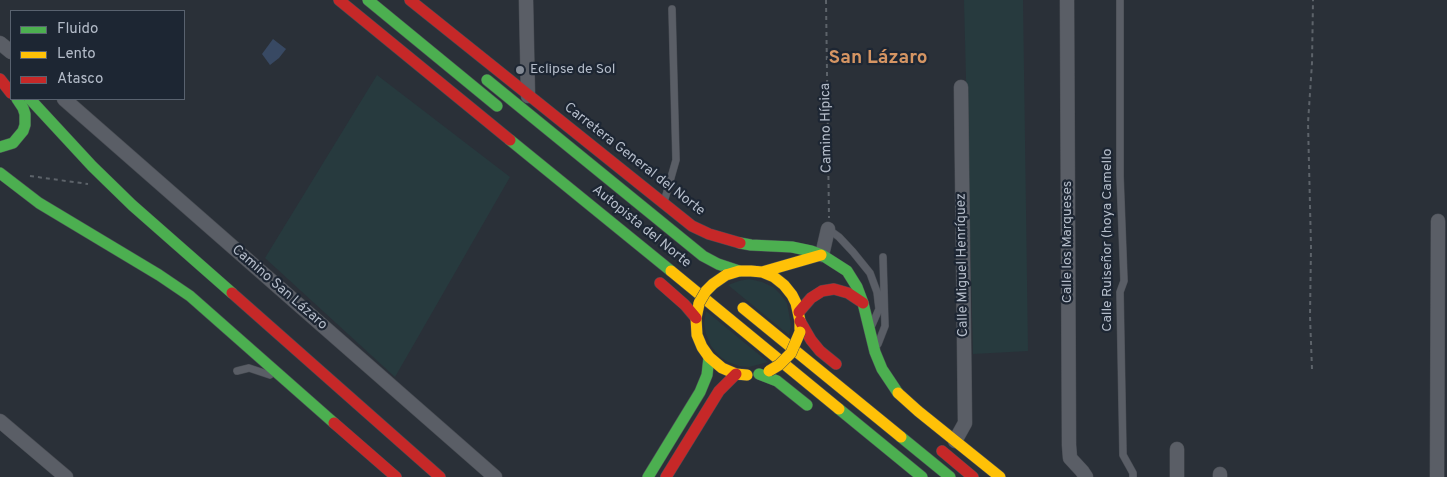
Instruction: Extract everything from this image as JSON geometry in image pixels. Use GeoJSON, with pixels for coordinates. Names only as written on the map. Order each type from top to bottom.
{"type":"FeatureCollection","features":[{"type":"Feature","properties":{"kind":"main road"},"geometry":{"type":"LineString","coordinates":[[368,0],[505,113]]}},
{"type":"Feature","properties":{"kind":"main road","name":"Carretera General del Norte"},"geometry":{"type":"LineString","coordinates":[[410,0],[692,226],[709,234],[751,245],[792,247],[822,254],[846,272],[856,287],[863,303],[875,352],[882,369],[895,390],[1000,477]]}},
{"type":"Feature","properties":{"kind":"main road","name":"Autopista del Norte"},"geometry":{"type":"LineString","coordinates":[[334,5],[922,477]]}},
{"type":"Feature","properties":{"kind":"main road"},"geometry":{"type":"LineString","coordinates":[[477,72],[703,256],[718,264],[739,271]]}},
{"type":"Feature","properties":{"kind":"main road"},"geometry":{"type":"LineString","coordinates":[[0,77],[10,92]]}},
{"type":"Feature","properties":{"kind":"main road"},"geometry":{"type":"LineString","coordinates":[[0,147],[13,143],[23,131],[25,114],[18,100]]}},
{"type":"Feature","properties":{"kind":"main road"},"geometry":{"type":"LineString","coordinates":[[31,100],[102,176],[139,211],[440,477]]}},
{"type":"Feature","properties":{"kind":"main road"},"geometry":{"type":"LineString","coordinates":[[0,173],[59,216],[159,275],[190,296],[390,475]]}},
{"type":"Feature","properties":{"kind":"main road"},"geometry":{"type":"LineString","coordinates":[[762,272],[822,254]]}},
{"type":"Feature","properties":{"kind":"main road"},"geometry":{"type":"LineString","coordinates":[[843,370],[820,351],[811,340],[800,322],[792,295],[774,277],[751,270],[726,275],[706,291],[699,303],[696,318],[697,335],[702,347],[709,357],[722,368],[736,374],[747,375],[764,372],[779,365],[791,353],[796,343],[800,322],[811,298],[822,291],[834,289],[848,293],[863,303]]}},
{"type":"Feature","properties":{"kind":"main road"},"geometry":{"type":"LineString","coordinates":[[648,274],[685,305],[696,318]]}},
{"type":"Feature","properties":{"kind":"main road","name":"Autopista del Norte"},"geometry":{"type":"LineString","coordinates":[[703,275],[950,477]]}},
{"type":"Feature","properties":{"kind":"main road"},"geometry":{"type":"LineString","coordinates":[[648,477],[700,392],[707,376],[709,357]]}},
{"type":"Feature","properties":{"kind":"main road"},"geometry":{"type":"LineString","coordinates":[[764,372],[819,414]]}},
{"type":"Feature","properties":{"kind":"main road"},"geometry":{"type":"LineString","coordinates":[[666,477],[719,390],[736,374]]}},
{"type":"Feature","properties":{"kind":"main road"},"geometry":{"type":"LineString","coordinates":[[934,446],[972,477]]}},
{"type":"Feature","properties":{"kind":"street"},"geometry":{"type":"LineString","coordinates":[[526,0],[528,96]]}},
{"type":"Feature","properties":{"kind":"street","name":"Calle los Marqueses"},"geometry":{"type":"LineString","coordinates":[[1066,0],[1069,446],[1070,458],[1086,477]]}},
{"type":"Feature","properties":{"kind":"street"},"geometry":{"type":"LineString","coordinates":[[0,42],[10,51]]}},
{"type":"Feature","properties":{"kind":"street","name":"Calle Miguel Henríquez"},"geometry":{"type":"LineString","coordinates":[[955,441],[965,422],[961,87]]}},
{"type":"Feature","properties":{"kind":"street","name":"Camino San Lázaro"},"geometry":{"type":"LineString","coordinates":[[65,100],[495,477]]}},
{"type":"Feature","properties":{"kind":"street"},"geometry":{"type":"LineString","coordinates":[[1437,477],[1438,221]]}},
{"type":"Feature","properties":{"kind":"street"},"geometry":{"type":"LineString","coordinates":[[822,254],[828,229]]}},
{"type":"Feature","properties":{"kind":"street"},"geometry":{"type":"LineString","coordinates":[[0,421],[66,477]]}},
{"type":"Feature","properties":{"kind":"street"},"geometry":{"type":"LineString","coordinates":[[1177,449],[1177,477]]}},
{"type":"Feature","properties":{"kind":"lane","name":"Calle Ruiseñor (hoya Camello"},"geometry":{"type":"LineString","coordinates":[[1120,0],[1120,176],[1124,281],[1120,292],[1123,455],[1133,477]]}},
{"type":"Feature","properties":{"kind":"lane"},"geometry":{"type":"LineString","coordinates":[[663,204],[676,160],[672,9]]}},
{"type":"Feature","properties":{"kind":"lane"},"geometry":{"type":"LineString","coordinates":[[828,229],[844,242],[870,273],[877,292],[878,309],[870,330]]}},
{"type":"Feature","properties":{"kind":"lane"},"geometry":{"type":"LineString","coordinates":[[875,352],[885,326],[883,257]]}},
{"type":"Feature","properties":{"kind":"lane"},"geometry":{"type":"LineString","coordinates":[[237,371],[249,368],[288,382]]}},
{"type":"Feature","properties":{"kind":"path","name":"Camino Hípica"},"geometry":{"type":"LineString","coordinates":[[826,0],[828,229]]}},
{"type":"Feature","properties":{"kind":"path"},"geometry":{"type":"LineString","coordinates":[[1312,369],[1308,123],[1312,64],[1313,0]]}},
{"type":"Feature","properties":{"kind":"path"},"geometry":{"type":"LineString","coordinates":[[14,185],[22,175],[93,184],[102,176]]}},
{"type":"Feature","properties":{"kind":"green space"},"geometry":{"type":"Polygon","coordinates":[[[964,0],[1023,0],[1028,351],[973,354],[964,0]]]}},
{"type":"Feature","properties":{"kind":"green space"},"geometry":{"type":"Polygon","coordinates":[[[377,75],[510,177],[395,377],[265,258],[377,75]]]}},
{"type":"Feature","properties":{"kind":"green space"},"geometry":{"type":"Polygon","coordinates":[[[749,279],[773,287],[787,303],[791,325],[789,335],[728,285],[749,279]]]}},
{"type":"Feature","properties":{"kind":"green space"},"geometry":{"type":"Polygon","coordinates":[[[706,311],[768,362],[749,367],[739,366],[719,356],[711,346],[706,334],[704,323],[706,311]]]}},
{"type":"Feature","properties":{"kind":"water"},"geometry":{"type":"Polygon","coordinates":[[[273,39],[286,49],[270,65],[262,54],[273,39]]]}},
{"type":"Feature","properties":{"kind":"traffic: fast"},"geometry":{"type":"LineString","coordinates":[[368,0],[497,106]]}},
{"type":"Feature","properties":{"kind":"traffic: fast"},"geometry":{"type":"LineString","coordinates":[[487,80],[703,256],[718,264],[739,271]]}},
{"type":"Feature","properties":{"kind":"traffic: fast"},"geometry":{"type":"LineString","coordinates":[[0,147],[13,143],[23,131],[25,114],[18,100]]}},
{"type":"Feature","properties":{"kind":"traffic: fast"},"geometry":{"type":"LineString","coordinates":[[31,100],[92,166],[132,205],[232,293]]}},
{"type":"Feature","properties":{"kind":"traffic: fast"},"geometry":{"type":"LineString","coordinates":[[510,140],[671,271]]}},
{"type":"Feature","properties":{"kind":"traffic: fast"},"geometry":{"type":"LineString","coordinates":[[0,173],[39,203],[159,275],[190,296],[334,423]]}},
{"type":"Feature","properties":{"kind":"traffic: fast"},"geometry":{"type":"LineString","coordinates":[[740,243],[792,247],[811,251],[822,255],[847,271],[857,287],[863,303],[875,352],[882,369],[898,393]]}},
{"type":"Feature","properties":{"kind":"traffic: fast"},"geometry":{"type":"LineString","coordinates":[[648,477],[700,392],[707,375],[709,357]]}},
{"type":"Feature","properties":{"kind":"traffic: fast"},"geometry":{"type":"LineString","coordinates":[[759,374],[777,381],[807,405]]}},
{"type":"Feature","properties":{"kind":"traffic: fast"},"geometry":{"type":"LineString","coordinates":[[839,409],[922,477]]}},
{"type":"Feature","properties":{"kind":"traffic: fast"},"geometry":{"type":"LineString","coordinates":[[901,437],[950,477]]}},
{"type":"Feature","properties":{"kind":"traffic: slow"},"geometry":{"type":"LineString","coordinates":[[762,272],[821,255]]}},
{"type":"Feature","properties":{"kind":"traffic: slow"},"geometry":{"type":"LineString","coordinates":[[671,271],[839,409]]}},
{"type":"Feature","properties":{"kind":"traffic: slow"},"geometry":{"type":"LineString","coordinates":[[726,275],[739,271],[751,271],[762,272],[774,277],[784,285],[796,303],[800,321],[800,332]]}},
{"type":"Feature","properties":{"kind":"traffic: slow"},"geometry":{"type":"LineString","coordinates":[[699,303],[706,291],[726,275]]}},
{"type":"Feature","properties":{"kind":"traffic: slow"},"geometry":{"type":"LineString","coordinates":[[699,304],[696,318],[697,335],[702,347],[709,357],[722,368],[736,374],[747,375]]}},
{"type":"Feature","properties":{"kind":"traffic: slow"},"geometry":{"type":"LineString","coordinates":[[743,308],[901,437]]}},
{"type":"Feature","properties":{"kind":"traffic: slow"},"geometry":{"type":"LineString","coordinates":[[769,371],[779,365],[791,353],[800,332]]}},
{"type":"Feature","properties":{"kind":"traffic: slow"},"geometry":{"type":"LineString","coordinates":[[898,393],[1000,477]]}},
{"type":"Feature","properties":{"kind":"traffic: jam"},"geometry":{"type":"LineString","coordinates":[[339,0],[510,140]]}},
{"type":"Feature","properties":{"kind":"traffic: jam"},"geometry":{"type":"LineString","coordinates":[[410,0],[692,226],[709,234],[740,243]]}},
{"type":"Feature","properties":{"kind":"traffic: jam"},"geometry":{"type":"LineString","coordinates":[[0,79],[10,92]]}},
{"type":"Feature","properties":{"kind":"traffic: jam"},"geometry":{"type":"LineString","coordinates":[[660,283],[685,305],[696,318]]}},
{"type":"Feature","properties":{"kind":"traffic: jam"},"geometry":{"type":"LineString","coordinates":[[799,312],[811,298],[822,291],[834,289],[848,293],[863,303]]}},
{"type":"Feature","properties":{"kind":"traffic: jam"},"geometry":{"type":"LineString","coordinates":[[232,293],[440,477]]}},
{"type":"Feature","properties":{"kind":"traffic: jam"},"geometry":{"type":"LineString","coordinates":[[800,321],[820,351],[836,364]]}},
{"type":"Feature","properties":{"kind":"traffic: jam"},"geometry":{"type":"LineString","coordinates":[[666,477],[719,391],[736,374]]}},
{"type":"Feature","properties":{"kind":"traffic: jam"},"geometry":{"type":"LineString","coordinates":[[334,423],[396,477]]}},
{"type":"Feature","properties":{"kind":"traffic: jam"},"geometry":{"type":"LineString","coordinates":[[942,451],[973,477]]}},
{"type":"Feature","properties":{"kind":"place","name":"Eclipse de Sol"},"geometry":{"type":"Point","coordinates":[520,70]}},
{"type":"Feature","properties":{"kind":"district","name":"San Lázaro"},"geometry":{"type":"Point","coordinates":[878,59]}}]}
